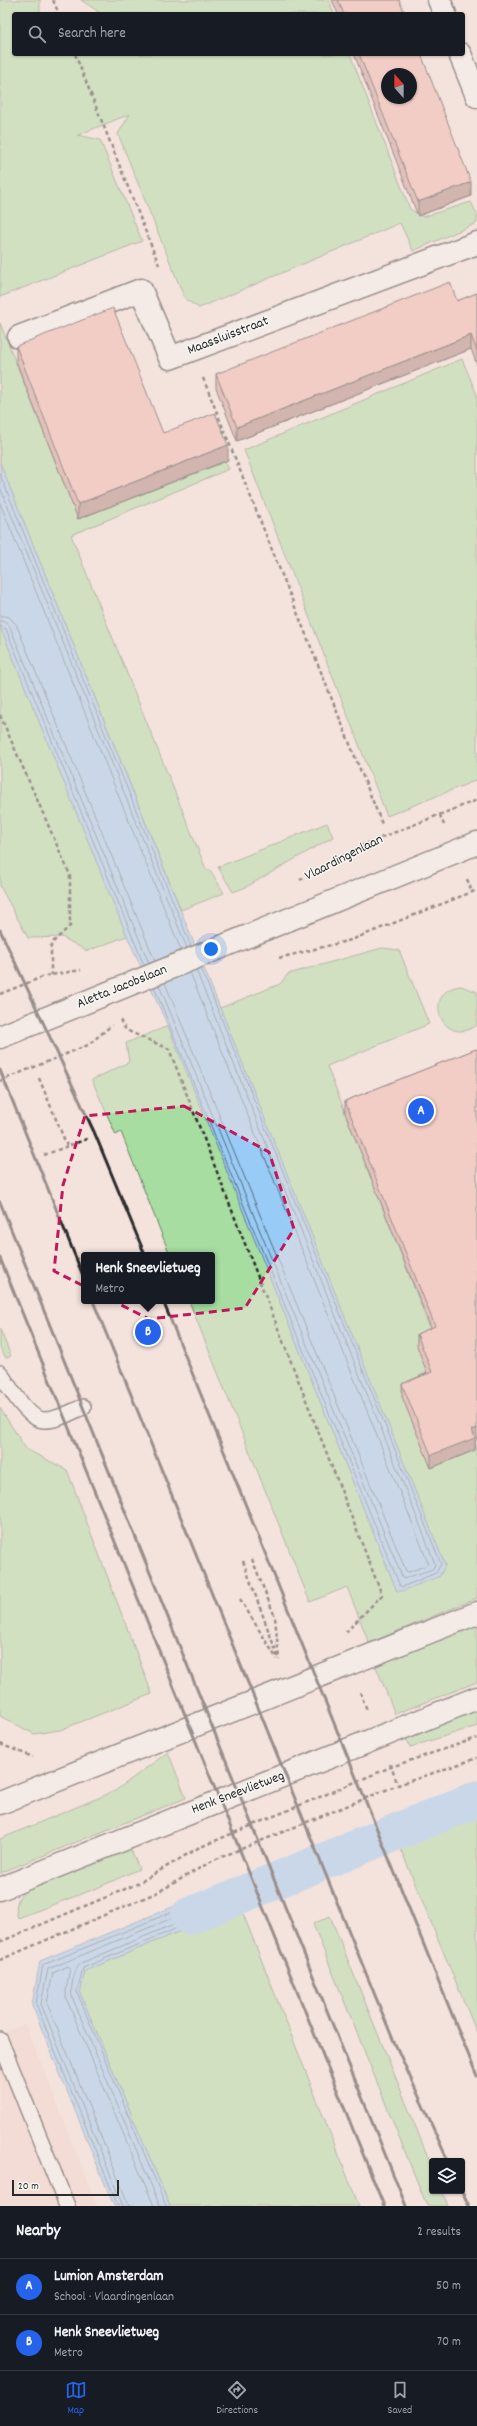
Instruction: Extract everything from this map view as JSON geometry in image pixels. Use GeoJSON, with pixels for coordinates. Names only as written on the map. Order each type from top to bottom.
{"type":"FeatureCollection","features":[{"type":"Feature","properties":{"kind":"street"},"geometry":{"type":"LineString","coordinates":[[439,0],[444,12]]}},
{"type":"Feature","properties":{"kind":"street"},"geometry":{"type":"LineString","coordinates":[[461,56],[477,96]]}},
{"type":"Feature","properties":{"kind":"street","name":"Maassluisstraat"},"geometry":{"type":"LineString","coordinates":[[19,337],[141,290],[170,358],[477,243]]}},
{"type":"Feature","properties":{"kind":"street","name":"Aletta Jacobslaan"},"geometry":{"type":"LineString","coordinates":[[0,1037],[108,991],[244,938],[477,843]]}},
{"type":"Feature","properties":{"kind":"street"},"geometry":{"type":"LineString","coordinates":[[5,1799],[477,1613]]}},
{"type":"Feature","properties":{"kind":"street","name":"Henk Sneevlietweg"},"geometry":{"type":"LineString","coordinates":[[0,1889],[477,1698]]}},
{"type":"Feature","properties":{"kind":"lane"},"geometry":{"type":"LineString","coordinates":[[0,1373],[27,1412],[35,1418],[44,1421],[54,1419],[83,1408]]}},
{"type":"Feature","properties":{"kind":"lane"},"geometry":{"type":"LineString","coordinates":[[0,2040],[67,2206]]}},
{"type":"Feature","properties":{"kind":"path"},"geometry":{"type":"LineString","coordinates":[[53,0],[58,12]]}},
{"type":"Feature","properties":{"kind":"path"},"geometry":{"type":"LineString","coordinates":[[76,56],[160,268]]}},
{"type":"Feature","properties":{"kind":"path"},"geometry":{"type":"LineString","coordinates":[[192,349],[382,824]]}},
{"type":"Feature","properties":{"kind":"path"},"geometry":{"type":"LineString","coordinates":[[0,715],[70,875],[70,926],[51,944],[50,975]]}},
{"type":"Feature","properties":{"kind":"path","name":"Vlaardingenlaan"},"geometry":{"type":"LineString","coordinates":[[295,883],[365,844],[477,800]]}},
{"type":"Feature","properties":{"kind":"path"},"geometry":{"type":"LineString","coordinates":[[276,959],[351,940],[477,890]]}},
{"type":"Feature","properties":{"kind":"path"},"geometry":{"type":"LineString","coordinates":[[0,994],[50,975],[82,970]]}},
{"type":"Feature","properties":{"kind":"path"},"geometry":{"type":"LineString","coordinates":[[0,1081],[88,1045],[119,1020],[126,1030],[169,1049],[382,1595],[344,1634]]}},
{"type":"Feature","properties":{"kind":"path"},"geometry":{"type":"LineString","coordinates":[[39,1078],[67,1146]]}},
{"type":"Feature","properties":{"kind":"path"},"geometry":{"type":"LineString","coordinates":[[44,1155],[87,1138]]}},
{"type":"Feature","properties":{"kind":"path"},"geometry":{"type":"LineString","coordinates":[[252,1559],[275,1616],[280,1663]]}},
{"type":"Feature","properties":{"kind":"path"},"geometry":{"type":"LineString","coordinates":[[243,1561],[280,1663]]}},
{"type":"Feature","properties":{"kind":"path"},"geometry":{"type":"LineString","coordinates":[[240,1599],[280,1663]]}},
{"type":"Feature","properties":{"kind":"path"},"geometry":{"type":"LineString","coordinates":[[0,1942],[137,1884],[198,1848],[391,1767],[477,1738]]}},
{"type":"Feature","properties":{"kind":"path"},"geometry":{"type":"LineString","coordinates":[[0,1960],[158,1892],[214,1860],[398,1784],[477,1758]]}},
{"type":"Feature","properties":{"kind":"highlighted area"},"geometry":{"type":"Polygon","coordinates":[[[184,1106],[269,1152],[294,1229],[245,1308],[149,1319],[54,1271],[63,1185],[85,1116],[184,1106]]]}},
{"type":"Feature","properties":{"kind":"shaded area"},"geometry":{"type":"Polygon","coordinates":[[[25,2024],[97,2206],[0,2206],[0,2034],[25,2024]]]}},
{"type":"Feature","properties":{"kind":"green space"},"geometry":{"type":"Polygon","coordinates":[[[0,0],[40,0],[40,12],[12,12],[12,56],[351,56],[410,209],[423,217],[471,202],[477,214],[477,223],[413,251],[400,223],[199,308],[185,299],[118,134],[130,114],[78,135],[100,140],[142,241],[0,297],[0,0]]]}},
{"type":"Feature","properties":{"kind":"green space"},"geometry":{"type":"Polygon","coordinates":[[[81,0],[329,0],[333,12],[99,12],[81,0]]]}},
{"type":"Feature","properties":{"kind":"green space"},"geometry":{"type":"Polygon","coordinates":[[[0,323],[78,519],[225,462],[229,469],[71,535],[206,869],[210,870],[224,893],[181,910],[0,463],[0,323]]]}},
{"type":"Feature","properties":{"kind":"green space"},"geometry":{"type":"Polygon","coordinates":[[[462,359],[477,395],[477,780],[387,816],[244,450],[462,359]]]}},
{"type":"Feature","properties":{"kind":"green space"},"geometry":{"type":"Polygon","coordinates":[[[0,626],[127,936],[87,951],[62,937],[28,938],[0,886],[0,626]]]}},
{"type":"Feature","properties":{"kind":"green space"},"geometry":{"type":"Polygon","coordinates":[[[327,823],[333,837],[246,887],[233,892],[218,867],[327,823]]]}},
{"type":"Feature","properties":{"kind":"green space"},"geometry":{"type":"Polygon","coordinates":[[[382,948],[399,950],[429,1024],[327,1066],[477,1448],[477,1598],[369,1643],[347,1587],[310,1602],[190,1304],[215,1304],[215,1252],[169,1252],[121,1132],[116,1135],[92,1080],[129,1062],[126,1043],[168,1026],[397,1591],[440,1576],[445,1565],[220,1008],[280,984],[288,974],[382,948]]]}},
{"type":"Feature","properties":{"kind":"green space"},"geometry":{"type":"Polygon","coordinates":[[[461,986],[477,992],[477,1025],[465,1031],[454,1030],[446,1025],[440,1016],[439,1007],[441,997],[448,990],[461,986]]]}},
{"type":"Feature","properties":{"kind":"green space"},"geometry":{"type":"Polygon","coordinates":[[[0,1329],[11,1356],[6,1358],[0,1348],[0,1329]]]}},
{"type":"Feature","properties":{"kind":"green space"},"geometry":{"type":"Polygon","coordinates":[[[0,1408],[26,1449],[67,1470],[152,1694],[60,1730],[34,1734],[0,1716],[0,1408]]]}},
{"type":"Feature","properties":{"kind":"green space"},"geometry":{"type":"Polygon","coordinates":[[[477,1622],[477,1682],[395,1714],[375,1664],[477,1622]]]}},
{"type":"Feature","properties":{"kind":"green space"},"geometry":{"type":"Polygon","coordinates":[[[477,1705],[477,1726],[410,1747],[404,1734],[477,1705]]]}},
{"type":"Feature","properties":{"kind":"green space"},"geometry":{"type":"Polygon","coordinates":[[[168,1752],[186,1798],[0,1873],[0,1839],[115,1791],[168,1752]]]}},
{"type":"Feature","properties":{"kind":"green space"},"geometry":{"type":"Polygon","coordinates":[[[477,1815],[477,2033],[399,1845],[477,1815]]]}},
{"type":"Feature","properties":{"kind":"green space"},"geometry":{"type":"Polygon","coordinates":[[[129,1845],[139,1869],[97,1888],[18,1918],[16,1907],[17,1903],[24,1891],[32,1884],[129,1845]]]}},
{"type":"Feature","properties":{"kind":"green space"},"geometry":{"type":"Polygon","coordinates":[[[240,1906],[359,2206],[170,2206],[80,1993],[85,1971],[240,1906]]]}},
{"type":"Feature","properties":{"kind":"green space"},"geometry":{"type":"Polygon","coordinates":[[[330,1916],[429,2160],[429,2194],[443,2194],[448,2206],[427,2206],[313,1924],[330,1916]]]}},
{"type":"Feature","properties":{"kind":"water"},"geometry":{"type":"Polygon","coordinates":[[[0,463],[445,1565],[440,1576],[402,1591],[397,1591],[168,1026],[127,936],[0,626],[0,463]]]}},
{"type":"Feature","properties":{"kind":"water"},"geometry":{"type":"Polygon","coordinates":[[[477,1784],[477,1815],[399,1845],[388,1819],[477,1784]]]}},
{"type":"Feature","properties":{"kind":"water"},"geometry":{"type":"Polygon","coordinates":[[[231,1883],[240,1906],[85,1971],[80,1993],[170,2206],[114,2206],[32,2005],[40,1961],[231,1883]]]}},
{"type":"Feature","properties":{"kind":"pier"},"geometry":{"type":"Polygon","coordinates":[[[387,1817],[399,1847],[397,1846],[386,1820],[387,1817]]]}},
{"type":"Feature","properties":{"kind":"building"},"geometry":{"type":"Polygon","coordinates":[[[338,0],[399,0],[404,12],[343,12],[338,0]]]}},
{"type":"Feature","properties":{"kind":"building"},"geometry":{"type":"Polygon","coordinates":[[[360,56],[422,56],[471,182],[418,202],[360,56]]]}},
{"type":"Feature","properties":{"kind":"building"},"geometry":{"type":"Polygon","coordinates":[[[450,282],[457,301],[477,293],[477,351],[471,335],[237,427],[216,374],[450,282]]]}},
{"type":"Feature","properties":{"kind":"building"},"geometry":{"type":"Polygon","coordinates":[[[113,308],[163,433],[215,413],[228,445],[78,504],[16,346],[113,308]]]}},
{"type":"Feature","properties":{"kind":"building"},"geometry":{"type":"Polygon","coordinates":[[[476,1049],[477,1428],[472,1430],[475,1438],[431,1455],[402,1384],[432,1372],[417,1334],[435,1326],[345,1101],[476,1049]]]}},
{"type":"Feature","properties":{"kind":"waterway"},"geometry":{"type":"LineString","coordinates":[[189,1916],[477,1799]]}},
{"type":"Feature","properties":{"kind":"railway"},"geometry":{"type":"LineString","coordinates":[[0,930],[95,1134],[144,1252]]}},
{"type":"Feature","properties":{"kind":"railway"},"geometry":{"type":"LineString","coordinates":[[0,1070],[81,1271]]}},
{"type":"Feature","properties":{"kind":"railway"},"geometry":{"type":"LineString","coordinates":[[0,1202],[406,2206]]}},
{"type":"Feature","properties":{"kind":"railway"},"geometry":{"type":"LineString","coordinates":[[0,1258],[384,2206]]}},
{"type":"Feature","properties":{"kind":"railway"},"geometry":{"type":"LineString","coordinates":[[94,1304],[392,2037],[447,2158]]}},
{"type":"Feature","properties":{"kind":"railway"},"geometry":{"type":"LineString","coordinates":[[164,1304],[477,2076]]}},
{"type":"Feature","properties":{"kind":"railway"},"geometry":{"type":"LineString","coordinates":[[463,2194],[469,2206]]}},
{"type":"Feature","properties":{"kind":"place","name":"Lumion Amsterdam"},"geometry":{"type":"Point","coordinates":[421,1111]}},
{"type":"Feature","properties":{"kind":"place","name":"Henk Sneevlietweg"},"geometry":{"type":"Point","coordinates":[148,1332]}}]}
